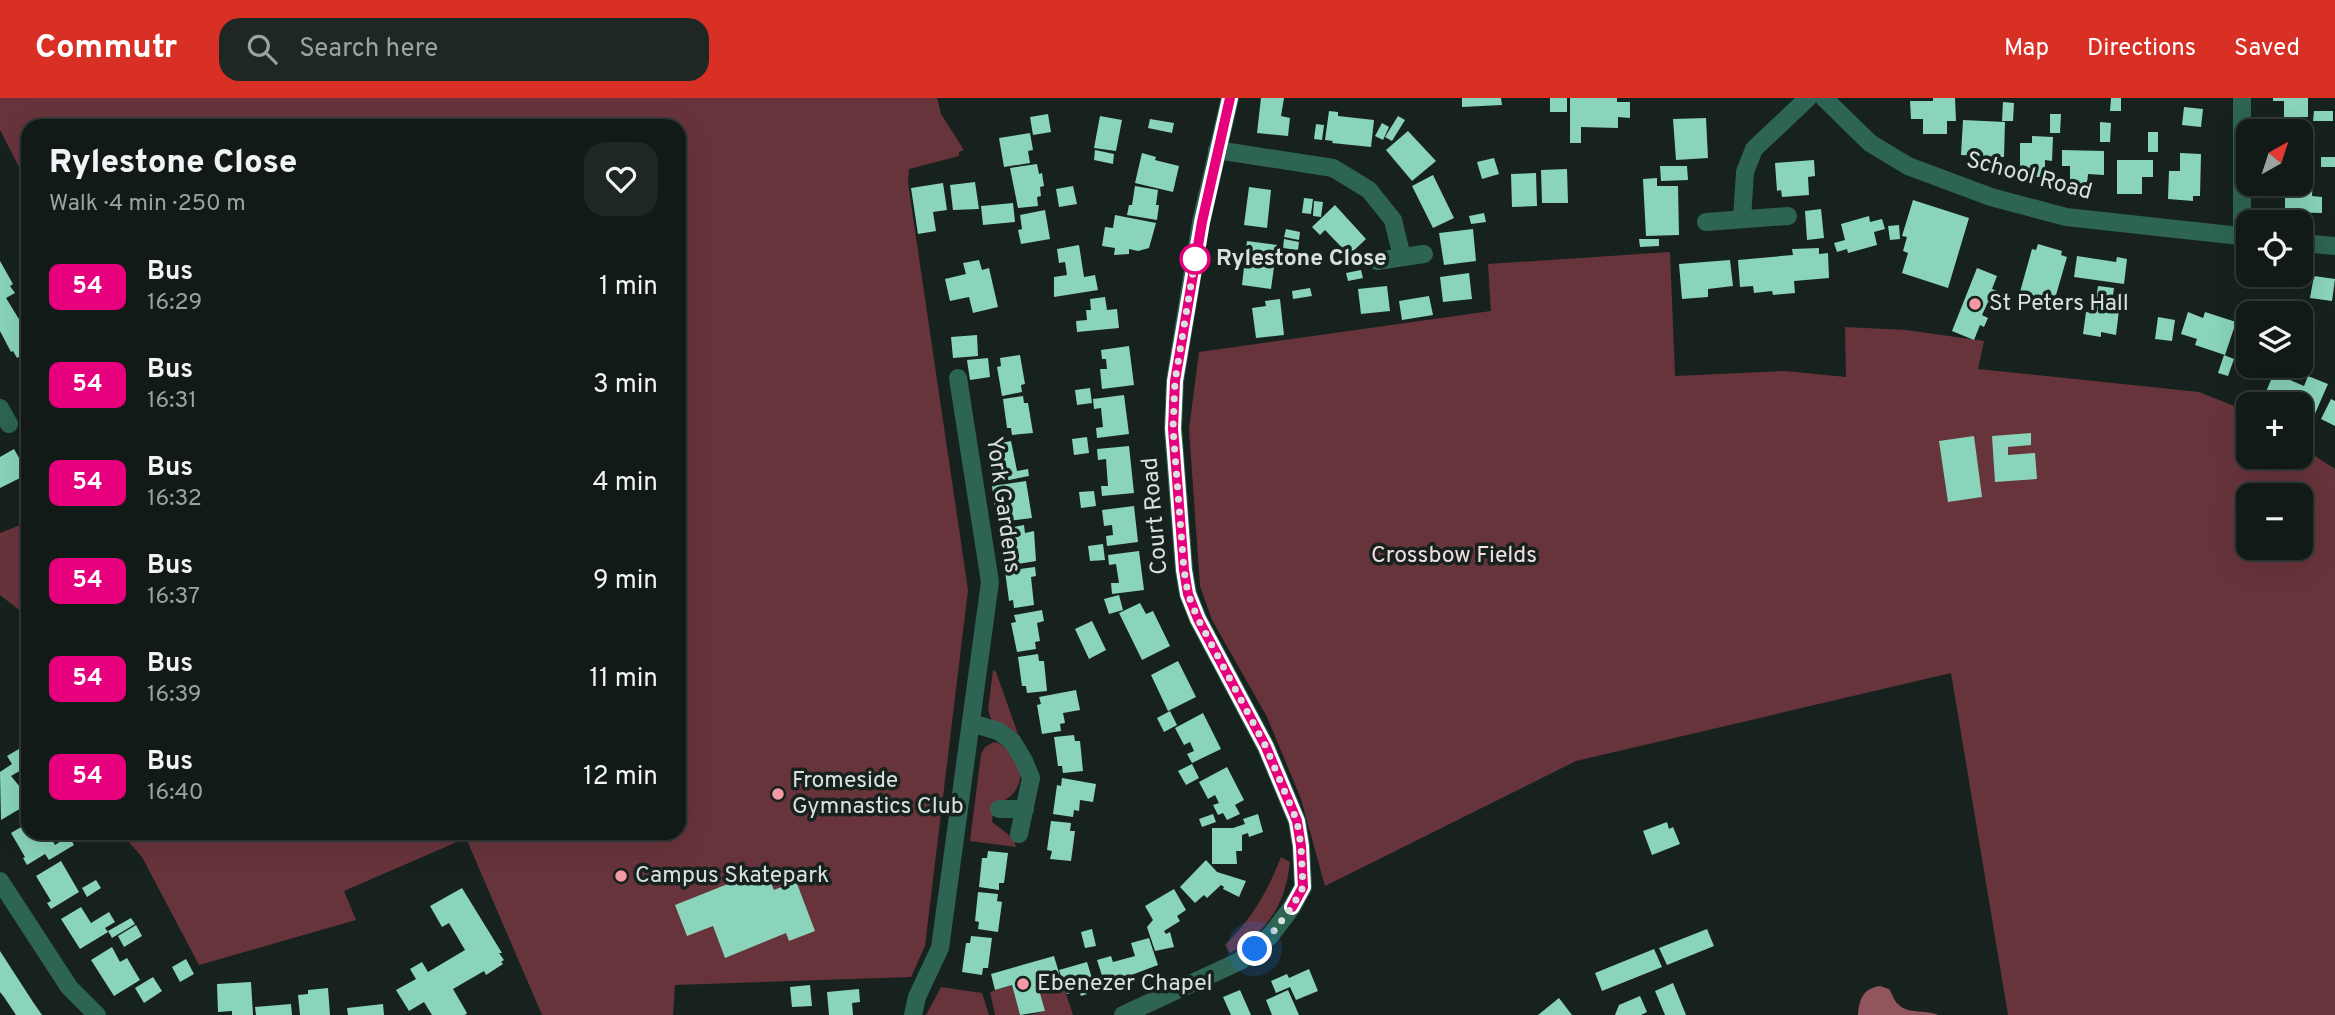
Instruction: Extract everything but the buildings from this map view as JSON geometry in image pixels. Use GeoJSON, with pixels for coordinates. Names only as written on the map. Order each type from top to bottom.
{"type":"FeatureCollection","features":[{"type":"Feature","properties":{"kind":"street","name":"Court Road"},"geometry":{"type":"LineString","coordinates":[[1123,1015],[1240,961],[1270,936],[1303,887],[1297,821],[1266,747],[1198,619],[1188,594],[1184,570],[1173,429],[1175,381],[1202,222],[1230,98]]}},
{"type":"Feature","properties":{"kind":"street"},"geometry":{"type":"LineString","coordinates":[[1742,219],[1745,172],[1754,149],[1808,98]]}},
{"type":"Feature","properties":{"kind":"street","name":"School Road"},"geometry":{"type":"LineString","coordinates":[[1824,98],[1870,143],[1908,166],[1991,197],[2066,217],[2236,236]]}},
{"type":"Feature","properties":{"kind":"street"},"geometry":{"type":"LineString","coordinates":[[2242,98],[2244,210]]}},
{"type":"Feature","properties":{"kind":"street"},"geometry":{"type":"LineString","coordinates":[[1217,150],[1333,168],[1369,190],[1393,220],[1402,257]]}},
{"type":"Feature","properties":{"kind":"street"},"geometry":{"type":"LineString","coordinates":[[1706,222],[1788,216]]}},
{"type":"Feature","properties":{"kind":"street"},"geometry":{"type":"LineString","coordinates":[[2313,244],[2335,246]]}},
{"type":"Feature","properties":{"kind":"street"},"geometry":{"type":"LineString","coordinates":[[1377,261],[1424,254]]}},
{"type":"Feature","properties":{"kind":"street","name":"York Gardens"},"geometry":{"type":"LineString","coordinates":[[913,1015],[916,997],[940,948],[990,582],[958,377]]}},
{"type":"Feature","properties":{"kind":"street"},"geometry":{"type":"LineString","coordinates":[[971,723],[998,730],[1012,741],[1031,778],[1019,835]]}},
{"type":"Feature","properties":{"kind":"street"},"geometry":{"type":"LineString","coordinates":[[999,809],[1025,809]]}},
{"type":"Feature","properties":{"kind":"street"},"geometry":{"type":"LineString","coordinates":[[3,891],[69,987],[97,1015]]}},
{"type":"Feature","properties":{"kind":"green space"},"geometry":{"type":"Polygon","coordinates":[[[0,98],[937,98],[941,114],[964,150],[959,152],[959,156],[909,169],[908,183],[968,590],[925,946],[911,977],[675,985],[673,1015],[542,1015],[467,840],[686,840],[686,119],[21,119],[21,170],[0,130],[0,98]]]}},
{"type":"Feature","properties":{"kind":"green space","name":"Crossbow Fields"},"geometry":{"type":"Polygon","coordinates":[[[1670,252],[1675,376],[1785,371],[1846,377],[1845,327],[1906,330],[1984,341],[1978,369],[2199,392],[2236,407],[2236,469],[2313,469],[2313,455],[2335,469],[2335,1015],[2008,1015],[1951,673],[1576,761],[1325,886],[1301,799],[1267,717],[1212,620],[1200,586],[1189,429],[1199,352],[1491,311],[1488,264],[1670,252]]]}},
{"type":"Feature","properties":{"kind":"green space"},"geometry":{"type":"Polygon","coordinates":[[[21,525],[21,611],[0,595],[0,533],[21,525]]]}},
{"type":"Feature","properties":{"kind":"green space"},"geometry":{"type":"Polygon","coordinates":[[[993,670],[1018,734],[991,719],[988,710],[993,670]]]}},
{"type":"Feature","properties":{"kind":"green space"},"geometry":{"type":"Polygon","coordinates":[[[994,742],[1013,754],[1018,763],[1019,783],[1015,792],[994,804],[992,822],[1013,838],[1016,847],[970,841],[981,754],[985,747],[994,742]]]}},
{"type":"Feature","properties":{"kind":"green space"},"geometry":{"type":"Polygon","coordinates":[[[127,840],[461,840],[344,891],[356,920],[199,965],[142,857],[127,840]]]}},
{"type":"Feature","properties":{"kind":"green space"},"geometry":{"type":"Polygon","coordinates":[[[1281,857],[1290,862],[1288,878],[1279,904],[1255,935],[1230,953],[1225,945],[1258,904],[1281,857]]]}},
{"type":"Feature","properties":{"kind":"green space"},"geometry":{"type":"Polygon","coordinates":[[[1059,973],[1073,1015],[1030,1015],[1045,1011],[1036,979],[1059,973]]]}},
{"type":"Feature","properties":{"kind":"green space"},"geometry":{"type":"Polygon","coordinates":[[[1012,985],[1020,1015],[995,1015],[990,992],[1012,985]]]}},
{"type":"Feature","properties":{"kind":"green space"},"geometry":{"type":"Polygon","coordinates":[[[941,987],[982,993],[989,1015],[926,1015],[941,987]]]}},
{"type":"Feature","properties":{"kind":"shaded area"},"geometry":{"type":"Polygon","coordinates":[[[1880,986],[1889,989],[1895,1001],[1902,1007],[1938,1015],[1858,1015],[1859,1004],[1866,992],[1880,986]]]}},
{"type":"Feature","properties":{"kind":"bus line","name":"54"},"geometry":{"type":"LineString","coordinates":[[1230,98],[1202,222],[1175,381],[1173,429],[1188,594],[1198,619],[1266,747],[1297,821],[1303,887],[1292,907]]}},
{"type":"Feature","properties":{"kind":"place","name":"Rylestone Close"},"geometry":{"type":"Point","coordinates":[1195,259]}},
{"type":"Feature","properties":{"kind":"place","name":"St Peters Hall"},"geometry":{"type":"Point","coordinates":[1975,304]}},
{"type":"Feature","properties":{"kind":"place","name":"Fromeside Gymnastics Club"},"geometry":{"type":"Point","coordinates":[778,794]}},
{"type":"Feature","properties":{"kind":"place","name":"Campus Skatepark"},"geometry":{"type":"Point","coordinates":[621,876]}},
{"type":"Feature","properties":{"kind":"place","name":"Ebenezer Chapel"},"geometry":{"type":"Point","coordinates":[1023,984]}},
{"type":"Feature","properties":{"kind":"route"},"geometry":{"type":"LineString","coordinates":[[1195,259],[1197,248],[1175,381],[1173,429],[1188,594],[1198,619],[1266,747],[1297,821],[1301,846],[1303,887],[1270,936],[1255,949]]}}]}
